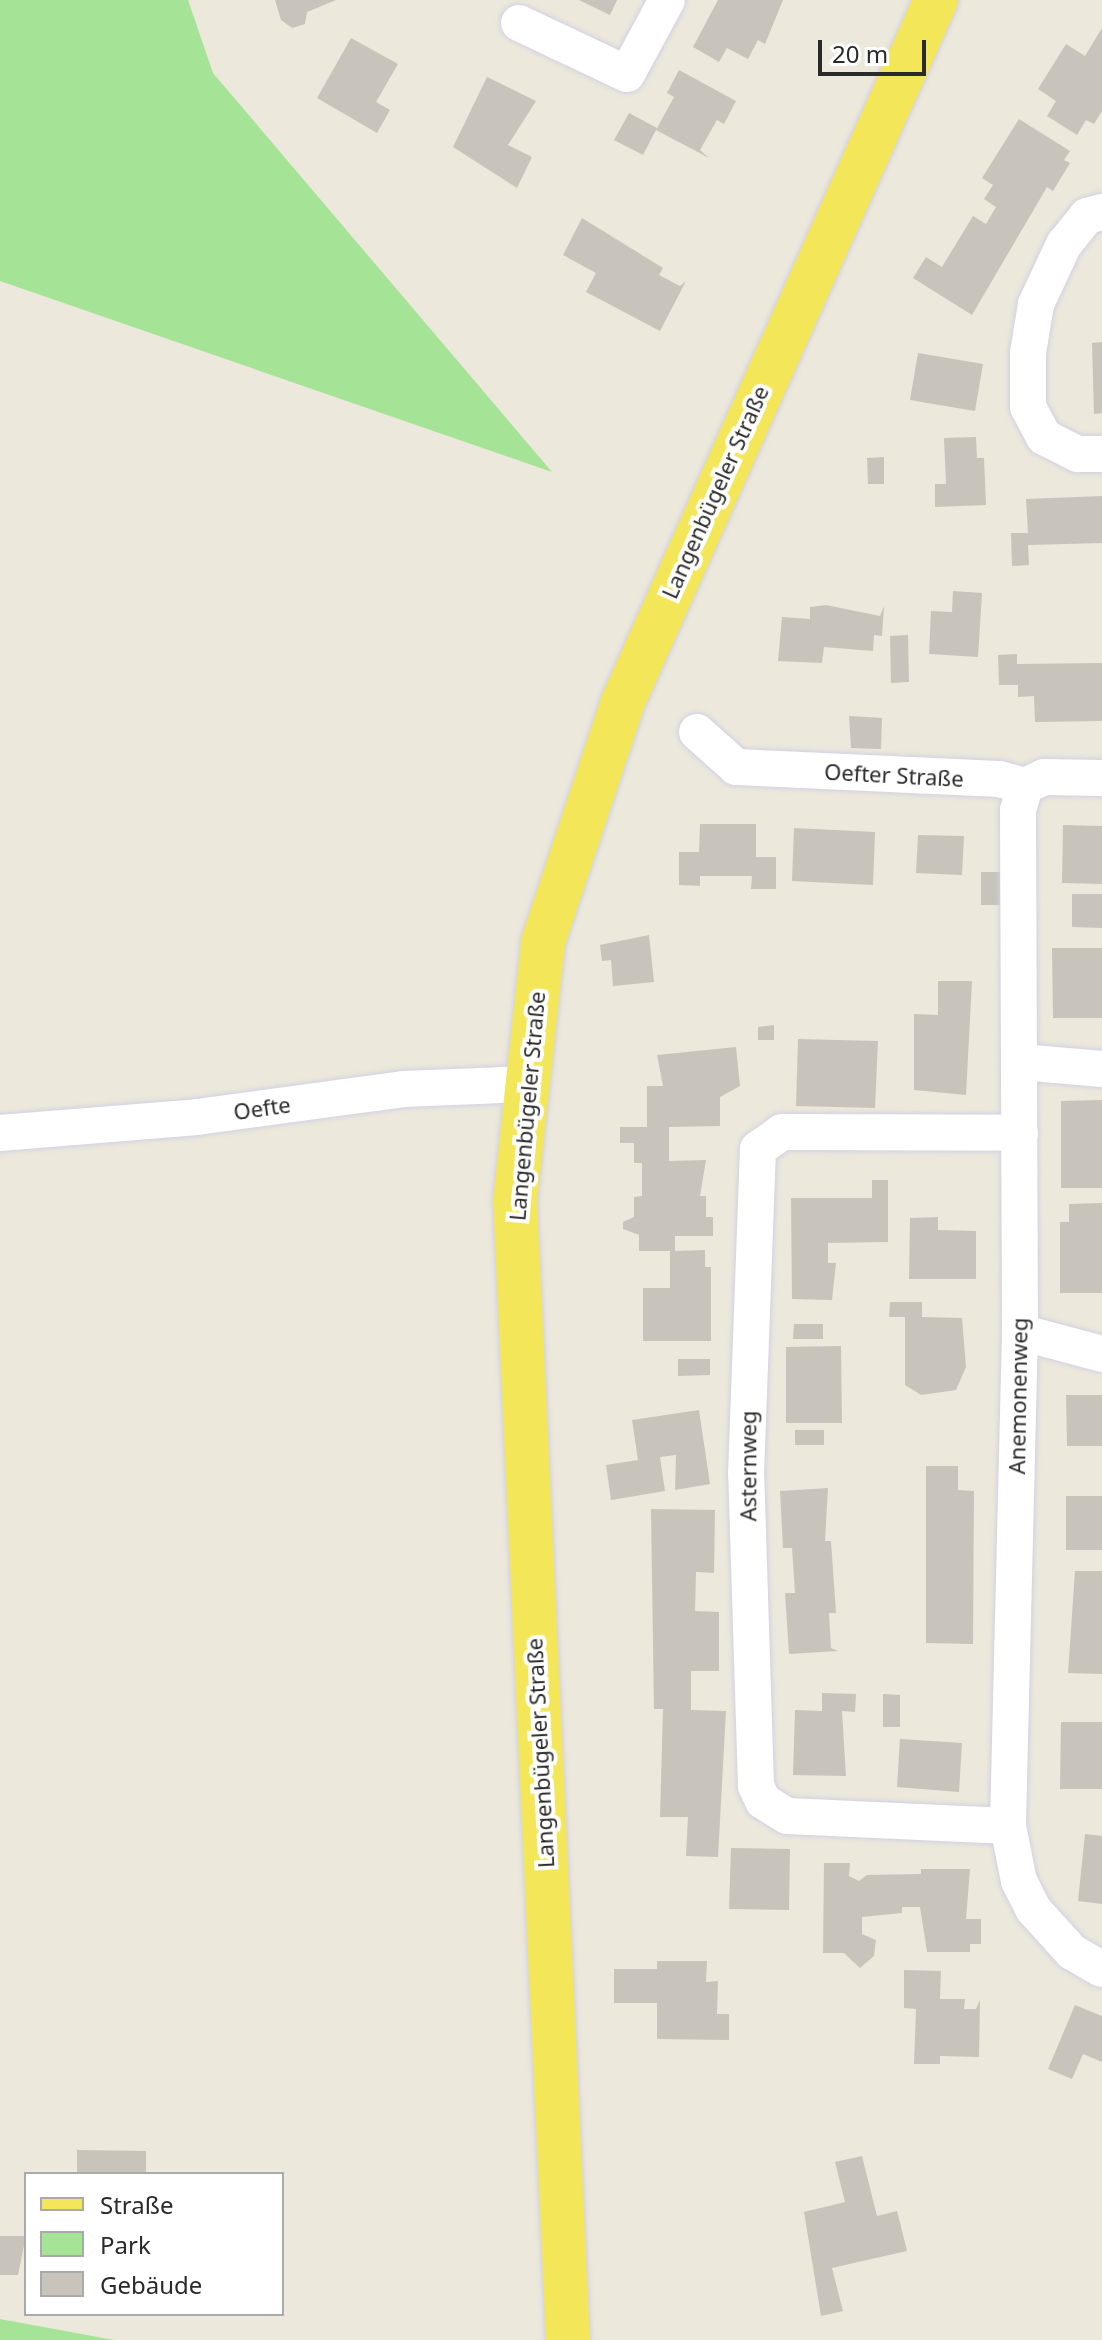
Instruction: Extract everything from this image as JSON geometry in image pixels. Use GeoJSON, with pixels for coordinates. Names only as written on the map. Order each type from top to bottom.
{"type":"FeatureCollection","features":[{"type":"Feature","properties":{"kind":"main road","name":"Langenbügeler Straße"},"geometry":{"type":"LineString","coordinates":[[568,2340],[515,1201],[525,1084],[543,942],[583,806],[698,528],[936,0]]}},
{"type":"Feature","properties":{"kind":"street"},"geometry":{"type":"LineString","coordinates":[[519,23],[627,74],[667,0]]}},
{"type":"Feature","properties":{"kind":"street"},"geometry":{"type":"LineString","coordinates":[[1102,212],[1087,216],[1064,244],[1036,304],[1028,366],[1028,407],[1044,437],[1078,454],[1102,454]]}},
{"type":"Feature","properties":{"kind":"street","name":"Oefter Straße"},"geometry":{"type":"LineString","coordinates":[[697,732],[736,767],[999,779],[1025,786],[1044,777],[1102,778]]}},
{"type":"Feature","properties":{"kind":"street","name":"Anemonenweg"},"geometry":{"type":"LineString","coordinates":[[1025,786],[1018,810],[1020,1332],[1008,1826],[1019,1881],[1033,1909],[1072,1952],[1102,1969]]}},
{"type":"Feature","properties":{"kind":"street"},"geometry":{"type":"LineString","coordinates":[[1021,1062],[1102,1069]]}},
{"type":"Feature","properties":{"kind":"street","name":"Oefte"},"geometry":{"type":"LineString","coordinates":[[0,1133],[197,1117],[403,1089],[525,1084]]}},
{"type":"Feature","properties":{"kind":"street","name":"Asternweg"},"geometry":{"type":"LineString","coordinates":[[1008,1826],[787,1816],[763,1801],[756,1786],[746,1475],[758,1149],[782,1132],[1020,1133]]}},
{"type":"Feature","properties":{"kind":"street"},"geometry":{"type":"LineString","coordinates":[[1020,1332],[1102,1354]]}},
{"type":"Feature","properties":{"kind":"green space"},"geometry":{"type":"Polygon","coordinates":[[[0,0],[188,0],[213,73],[552,472],[0,281],[0,0]]]}},
{"type":"Feature","properties":{"kind":"green space"},"geometry":{"type":"Polygon","coordinates":[[[0,2319],[114,2340],[0,2340],[0,2319]]]}},
{"type":"Feature","properties":{"kind":"building"},"geometry":{"type":"Polygon","coordinates":[[[275,0],[336,0],[307,12],[305,24],[292,28],[281,20],[275,0]]]}},
{"type":"Feature","properties":{"kind":"building"},"geometry":{"type":"Polygon","coordinates":[[[579,0],[617,0],[610,15],[579,0]]]}},
{"type":"Feature","properties":{"kind":"building"},"geometry":{"type":"Polygon","coordinates":[[[718,0],[783,0],[765,44],[758,40],[748,59],[727,48],[719,62],[693,47],[718,0]]]}},
{"type":"Feature","properties":{"kind":"building"},"geometry":{"type":"Polygon","coordinates":[[[1102,28],[1102,111],[1094,124],[1086,120],[1077,135],[1047,116],[1056,101],[1038,89],[1066,44],[1085,56],[1102,28]]]}},
{"type":"Feature","properties":{"kind":"building"},"geometry":{"type":"Polygon","coordinates":[[[351,38],[398,64],[376,102],[390,110],[377,133],[317,98],[351,38]]]}},
{"type":"Feature","properties":{"kind":"building"},"geometry":{"type":"Polygon","coordinates":[[[679,70],[736,101],[724,124],[717,120],[700,150],[709,158],[656,130],[674,97],[667,93],[679,70]]]}},
{"type":"Feature","properties":{"kind":"building"},"geometry":{"type":"Polygon","coordinates":[[[487,77],[536,101],[508,145],[532,157],[517,188],[453,147],[487,77]]]}},
{"type":"Feature","properties":{"kind":"building"},"geometry":{"type":"Polygon","coordinates":[[[629,113],[657,128],[643,155],[614,140],[629,113]]]}},
{"type":"Feature","properties":{"kind":"building"},"geometry":{"type":"Polygon","coordinates":[[[1019,119],[1070,151],[1064,160],[1070,163],[1053,191],[1047,187],[972,315],[913,278],[926,257],[942,267],[973,216],[986,224],[996,207],[984,199],[993,185],[982,178],[1019,119]]]}},
{"type":"Feature","properties":{"kind":"building"},"geometry":{"type":"Polygon","coordinates":[[[582,218],[663,268],[659,275],[680,286],[686,281],[660,331],[586,292],[596,273],[563,255],[582,218]]]}},
{"type":"Feature","properties":{"kind":"building"},"geometry":{"type":"Polygon","coordinates":[[[1102,342],[1102,413],[1094,414],[1092,343],[1102,342]]]}},
{"type":"Feature","properties":{"kind":"building"},"geometry":{"type":"Polygon","coordinates":[[[918,353],[983,364],[975,411],[910,400],[918,353]]]}},
{"type":"Feature","properties":{"kind":"building"},"geometry":{"type":"Polygon","coordinates":[[[976,437],[977,458],[984,458],[986,505],[935,507],[935,484],[946,484],[944,438],[976,437]]]}},
{"type":"Feature","properties":{"kind":"building"},"geometry":{"type":"Polygon","coordinates":[[[884,457],[884,484],[868,484],[867,458],[884,457]]]}},
{"type":"Feature","properties":{"kind":"building"},"geometry":{"type":"Polygon","coordinates":[[[1102,496],[1102,543],[1028,545],[1029,565],[1012,566],[1011,533],[1028,533],[1026,499],[1102,496]]]}},
{"type":"Feature","properties":{"kind":"building"},"geometry":{"type":"Polygon","coordinates":[[[953,591],[982,593],[978,657],[929,654],[931,611],[952,612],[953,591]]]}},
{"type":"Feature","properties":{"kind":"building"},"geometry":{"type":"Polygon","coordinates":[[[826,605],[880,616],[884,606],[882,636],[874,635],[873,651],[824,647],[822,663],[778,661],[782,617],[810,619],[810,607],[826,605]]]}},
{"type":"Feature","properties":{"kind":"building"},"geometry":{"type":"Polygon","coordinates":[[[908,635],[909,682],[891,683],[890,636],[908,635]]]}},
{"type":"Feature","properties":{"kind":"building"},"geometry":{"type":"Polygon","coordinates":[[[1017,654],[1017,664],[1102,663],[1102,721],[1035,722],[1034,696],[1018,697],[1018,685],[999,685],[998,655],[1017,654]]]}},
{"type":"Feature","properties":{"kind":"building"},"geometry":{"type":"Polygon","coordinates":[[[849,716],[882,718],[881,749],[851,748],[849,716]]]}},
{"type":"Feature","properties":{"kind":"building"},"geometry":{"type":"Polygon","coordinates":[[[700,824],[756,824],[756,857],[776,857],[776,889],[751,889],[752,876],[700,876],[700,886],[679,885],[679,852],[699,852],[700,824]]]}},
{"type":"Feature","properties":{"kind":"building"},"geometry":{"type":"Polygon","coordinates":[[[1063,825],[1102,826],[1102,884],[1062,883],[1063,825]]]}},
{"type":"Feature","properties":{"kind":"building"},"geometry":{"type":"Polygon","coordinates":[[[794,828],[875,832],[873,885],[792,881],[794,828]]]}},
{"type":"Feature","properties":{"kind":"building"},"geometry":{"type":"Polygon","coordinates":[[[918,835],[964,836],[962,875],[916,873],[918,835]]]}},
{"type":"Feature","properties":{"kind":"building"},"geometry":{"type":"Polygon","coordinates":[[[981,872],[1000,872],[1000,905],[981,905],[981,872]]]}},
{"type":"Feature","properties":{"kind":"building"},"geometry":{"type":"Polygon","coordinates":[[[1072,894],[1102,894],[1102,928],[1072,927],[1072,894]]]}},
{"type":"Feature","properties":{"kind":"building"},"geometry":{"type":"Polygon","coordinates":[[[649,935],[654,982],[613,986],[611,960],[602,961],[600,945],[649,935]]]}},
{"type":"Feature","properties":{"kind":"building"},"geometry":{"type":"Polygon","coordinates":[[[1052,948],[1102,948],[1102,1018],[1053,1018],[1052,948]]]}},
{"type":"Feature","properties":{"kind":"building"},"geometry":{"type":"Polygon","coordinates":[[[938,981],[972,981],[966,1095],[914,1090],[914,1014],[938,1015],[938,981]]]}},
{"type":"Feature","properties":{"kind":"building"},"geometry":{"type":"Polygon","coordinates":[[[774,1025],[774,1040],[758,1040],[758,1027],[774,1025]]]}},
{"type":"Feature","properties":{"kind":"building"},"geometry":{"type":"Polygon","coordinates":[[[798,1039],[878,1041],[875,1108],[796,1106],[798,1039]]]}},
{"type":"Feature","properties":{"kind":"building"},"geometry":{"type":"Polygon","coordinates":[[[736,1047],[740,1086],[720,1097],[720,1126],[669,1127],[669,1161],[706,1160],[700,1196],[706,1196],[706,1217],[713,1217],[713,1236],[675,1236],[675,1251],[705,1250],[705,1267],[711,1267],[711,1341],[643,1341],[643,1288],[670,1288],[670,1251],[639,1251],[639,1235],[623,1229],[623,1222],[634,1217],[634,1197],[642,1196],[642,1163],[634,1163],[634,1143],[620,1143],[620,1127],[647,1127],[647,1086],[663,1086],[657,1055],[736,1047]]]}},
{"type":"Feature","properties":{"kind":"building"},"geometry":{"type":"Polygon","coordinates":[[[1102,1100],[1102,1188],[1061,1188],[1061,1101],[1102,1100]]]}},
{"type":"Feature","properties":{"kind":"building"},"geometry":{"type":"Polygon","coordinates":[[[872,1180],[888,1180],[888,1242],[828,1243],[828,1263],[836,1263],[832,1300],[792,1299],[791,1198],[872,1198],[872,1180]]]}},
{"type":"Feature","properties":{"kind":"building"},"geometry":{"type":"Polygon","coordinates":[[[1102,1203],[1102,1293],[1060,1293],[1060,1222],[1069,1222],[1069,1204],[1102,1203]]]}},
{"type":"Feature","properties":{"kind":"building"},"geometry":{"type":"Polygon","coordinates":[[[938,1217],[938,1230],[976,1231],[976,1279],[909,1279],[910,1218],[938,1217]]]}},
{"type":"Feature","properties":{"kind":"building"},"geometry":{"type":"Polygon","coordinates":[[[890,1302],[922,1302],[922,1317],[962,1318],[966,1367],[956,1390],[921,1395],[905,1385],[905,1317],[889,1317],[890,1302]]]}},
{"type":"Feature","properties":{"kind":"building"},"geometry":{"type":"Polygon","coordinates":[[[794,1324],[823,1324],[823,1339],[793,1339],[794,1324]]]}},
{"type":"Feature","properties":{"kind":"building"},"geometry":{"type":"Polygon","coordinates":[[[841,1346],[842,1423],[786,1423],[786,1347],[841,1346]]]}},
{"type":"Feature","properties":{"kind":"building"},"geometry":{"type":"Polygon","coordinates":[[[678,1359],[710,1359],[710,1375],[678,1376],[678,1359]]]}},
{"type":"Feature","properties":{"kind":"building"},"geometry":{"type":"Polygon","coordinates":[[[1066,1395],[1102,1395],[1102,1446],[1067,1446],[1066,1395]]]}},
{"type":"Feature","properties":{"kind":"building"},"geometry":{"type":"Polygon","coordinates":[[[699,1410],[710,1484],[675,1490],[676,1455],[660,1457],[665,1491],[611,1500],[606,1465],[638,1460],[632,1420],[699,1410]]]}},
{"type":"Feature","properties":{"kind":"building"},"geometry":{"type":"Polygon","coordinates":[[[795,1430],[824,1430],[824,1445],[795,1445],[795,1430]]]}},
{"type":"Feature","properties":{"kind":"building"},"geometry":{"type":"Polygon","coordinates":[[[926,1466],[958,1466],[958,1490],[974,1491],[973,1644],[926,1643],[926,1466]]]}},
{"type":"Feature","properties":{"kind":"building"},"geometry":{"type":"Polygon","coordinates":[[[828,1488],[825,1541],[831,1541],[836,1613],[829,1613],[831,1648],[838,1651],[789,1654],[785,1593],[795,1593],[792,1548],[783,1548],[780,1491],[828,1488]]]}},
{"type":"Feature","properties":{"kind":"building"},"geometry":{"type":"Polygon","coordinates":[[[1066,1496],[1102,1496],[1102,1550],[1066,1550],[1066,1496]]]}},
{"type":"Feature","properties":{"kind":"building"},"geometry":{"type":"Polygon","coordinates":[[[651,1509],[715,1510],[714,1573],[696,1572],[695,1611],[719,1612],[719,1671],[691,1671],[691,1710],[726,1711],[718,1857],[686,1856],[688,1817],[660,1817],[663,1709],[654,1709],[651,1509]]]}},
{"type":"Feature","properties":{"kind":"building"},"geometry":{"type":"Polygon","coordinates":[[[1075,1571],[1102,1571],[1102,1674],[1068,1673],[1075,1571]]]}},
{"type":"Feature","properties":{"kind":"building"},"geometry":{"type":"Polygon","coordinates":[[[822,1693],[856,1694],[855,1712],[842,1711],[846,1776],[793,1775],[795,1710],[822,1711],[822,1693]]]}},
{"type":"Feature","properties":{"kind":"building"},"geometry":{"type":"Polygon","coordinates":[[[883,1694],[900,1695],[900,1727],[883,1727],[883,1694]]]}},
{"type":"Feature","properties":{"kind":"building"},"geometry":{"type":"Polygon","coordinates":[[[1061,1722],[1102,1722],[1102,1789],[1060,1789],[1061,1722]]]}},
{"type":"Feature","properties":{"kind":"building"},"geometry":{"type":"Polygon","coordinates":[[[900,1739],[962,1743],[959,1792],[897,1787],[900,1739]]]}},
{"type":"Feature","properties":{"kind":"building"},"geometry":{"type":"Polygon","coordinates":[[[1085,1834],[1102,1836],[1102,1904],[1078,1901],[1085,1834]]]}},
{"type":"Feature","properties":{"kind":"building"},"geometry":{"type":"Polygon","coordinates":[[[731,1848],[790,1849],[789,1910],[729,1909],[731,1848]]]}},
{"type":"Feature","properties":{"kind":"building"},"geometry":{"type":"Polygon","coordinates":[[[824,1863],[850,1863],[849,1876],[859,1881],[867,1875],[921,1874],[921,1869],[970,1869],[966,1919],[981,1919],[981,1944],[970,1944],[970,1952],[927,1952],[920,1907],[902,1907],[902,1913],[862,1917],[862,1934],[876,1940],[874,1956],[860,1968],[844,1953],[823,1953],[824,1863]]]}},
{"type":"Feature","properties":{"kind":"building"},"geometry":{"type":"Polygon","coordinates":[[[657,1961],[707,1961],[706,1982],[718,1981],[717,2014],[729,2014],[729,2040],[657,2039],[657,2003],[614,2003],[614,1969],[657,1969],[657,1961]]]}},
{"type":"Feature","properties":{"kind":"building"},"geometry":{"type":"Polygon","coordinates":[[[904,1970],[941,1971],[940,1999],[965,1999],[964,2009],[976,2009],[980,2000],[979,2057],[940,2056],[940,2064],[914,2064],[916,2009],[904,2008],[904,1970]]]}},
{"type":"Feature","properties":{"kind":"building"},"geometry":{"type":"Polygon","coordinates":[[[1075,2005],[1102,2016],[1102,2062],[1083,2054],[1072,2079],[1048,2069],[1075,2005]]]}},
{"type":"Feature","properties":{"kind":"building"},"geometry":{"type":"Polygon","coordinates":[[[77,2150],[146,2151],[146,2172],[77,2172],[77,2150]]]}},
{"type":"Feature","properties":{"kind":"building"},"geometry":{"type":"Polygon","coordinates":[[[862,2156],[877,2216],[897,2211],[907,2251],[832,2268],[843,2311],[821,2316],[804,2212],[845,2202],[835,2162],[862,2156]]]}},
{"type":"Feature","properties":{"kind":"building"},"geometry":{"type":"Polygon","coordinates":[[[0,2236],[24,2236],[18,2275],[0,2275],[0,2236]]]}}]}
